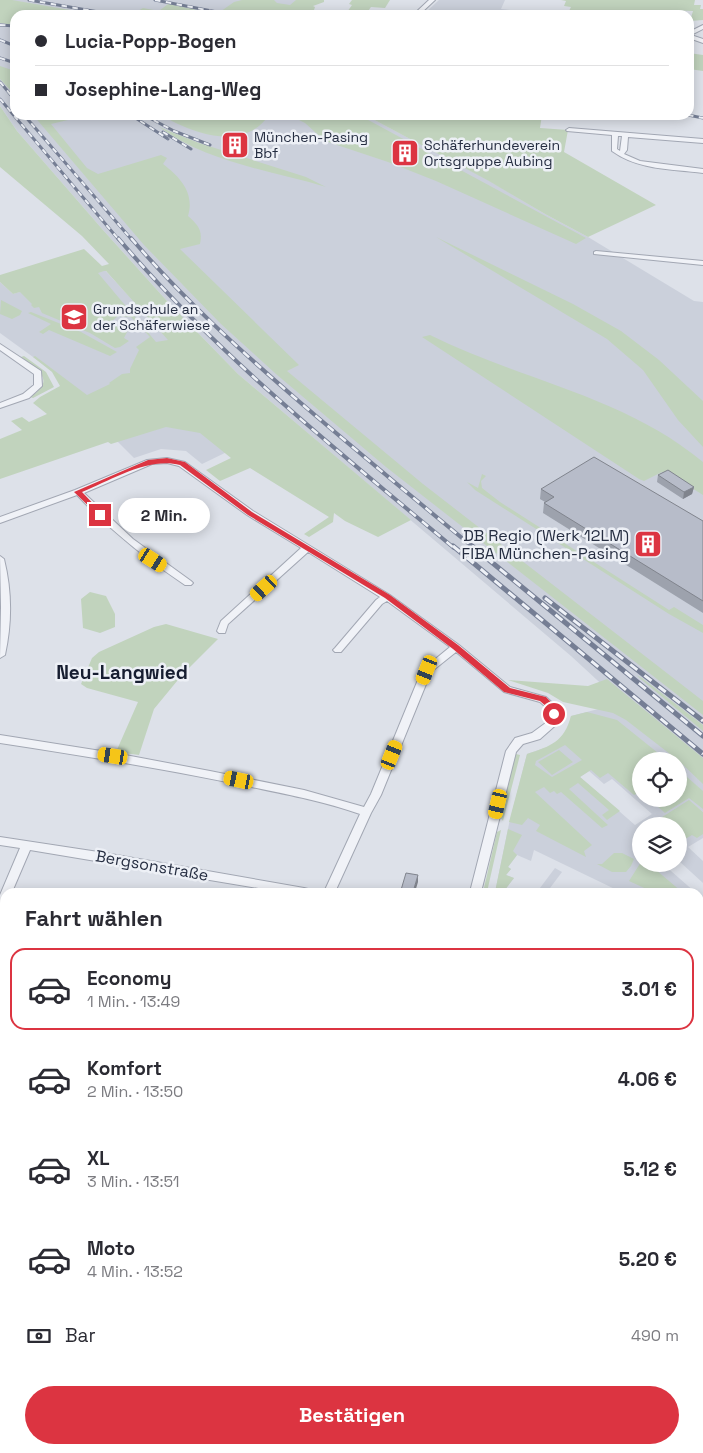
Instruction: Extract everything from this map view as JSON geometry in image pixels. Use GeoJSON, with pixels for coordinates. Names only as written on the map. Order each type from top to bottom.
{"type":"FeatureCollection","features":[{"type":"Feature","properties":{"kind":"street"},"geometry":{"type":"LineString","coordinates":[[421,10],[432,0]]}},
{"type":"Feature","properties":{"kind":"street"},"geometry":{"type":"LineString","coordinates":[[569,130],[703,141]]}},
{"type":"Feature","properties":{"kind":"street"},"geometry":{"type":"LineString","coordinates":[[615,134],[614,150],[630,160],[648,165],[703,171]]}},
{"type":"Feature","properties":{"kind":"street"},"geometry":{"type":"LineString","coordinates":[[621,154],[624,150],[625,134]]}},
{"type":"Feature","properties":{"kind":"street"},"geometry":{"type":"LineString","coordinates":[[596,254],[703,263]]}},
{"type":"Feature","properties":{"kind":"street"},"geometry":{"type":"LineString","coordinates":[[0,346],[38,373],[38,386],[26,396],[0,406]]}},
{"type":"Feature","properties":{"kind":"street"},"geometry":{"type":"LineString","coordinates":[[0,520],[78,492],[150,462],[167,460],[182,464],[250,513],[387,596],[456,647],[507,690],[543,699],[552,707],[554,714],[552,724],[536,736],[519,741],[510,751],[477,888]]}},
{"type":"Feature","properties":{"kind":"street"},"geometry":{"type":"LineString","coordinates":[[78,492],[128,541],[188,583]]}},
{"type":"Feature","properties":{"kind":"street"},"geometry":{"type":"LineString","coordinates":[[222,631],[224,624],[307,548]]}},
{"type":"Feature","properties":{"kind":"street"},"geometry":{"type":"LineString","coordinates":[[0,559],[4,575],[6,603],[4,639],[0,655]]}},
{"type":"Feature","properties":{"kind":"street"},"geometry":{"type":"LineString","coordinates":[[338,650],[379,602],[387,596]]}},
{"type":"Feature","properties":{"kind":"street"},"geometry":{"type":"LineString","coordinates":[[332,888],[366,812],[376,795],[427,670],[456,647]]}},
{"type":"Feature","properties":{"kind":"street"},"geometry":{"type":"LineString","coordinates":[[0,739],[205,773],[343,803],[366,812]]}},
{"type":"Feature","properties":{"kind":"street","name":"Bergsonstraße"},"geometry":{"type":"LineString","coordinates":[[0,841],[281,888]]}},
{"type":"Feature","properties":{"kind":"street"},"geometry":{"type":"LineString","coordinates":[[9,888],[27,844]]}},
{"type":"Feature","properties":{"kind":"shaded area"},"geometry":{"type":"Polygon","coordinates":[[[0,0],[303,0],[292,10],[10,10],[10,120],[374,120],[490,181],[694,301],[703,302],[703,812],[689,801],[687,802],[687,752],[632,752],[632,796],[612,779],[604,784],[589,771],[580,777],[632,822],[632,872],[672,872],[690,888],[613,888],[534,850],[531,861],[517,855],[508,867],[511,869],[506,875],[514,878],[506,888],[496,888],[509,824],[527,754],[553,745],[568,730],[571,716],[622,703],[571,656],[238,374],[167,301],[17,131],[0,106],[0,0]]]}},
{"type":"Feature","properties":{"kind":"shaded area"},"geometry":{"type":"Polygon","coordinates":[[[439,0],[505,0],[501,9],[511,10],[428,10],[439,0]]]}},
{"type":"Feature","properties":{"kind":"shaded area","name":"Grundschule an der Schäferwiese"},"geometry":{"type":"Polygon","coordinates":[[[102,267],[171,342],[160,362],[88,397],[0,333],[0,282],[13,294],[102,267]]]}},
{"type":"Feature","properties":{"kind":"shaded area"},"geometry":{"type":"Polygon","coordinates":[[[168,423],[199,425],[231,450],[202,464],[186,451],[161,449],[134,458],[117,441],[168,423]]]}},
{"type":"Feature","properties":{"kind":"shaded area"},"geometry":{"type":"Polygon","coordinates":[[[644,807],[681,807],[667,817],[647,817],[652,814],[644,807]]]}},
{"type":"Feature","properties":{"kind":"shaded area"},"geometry":{"type":"Polygon","coordinates":[[[703,827],[703,838],[688,847],[703,861],[703,883],[687,868],[687,837],[703,827]]]}},
{"type":"Feature","properties":{"kind":"shaded area"},"geometry":{"type":"Polygon","coordinates":[[[555,868],[562,872],[550,888],[540,888],[555,868]]]}},
{"type":"Feature","properties":{"kind":"green space"},"geometry":{"type":"Polygon","coordinates":[[[0,0],[12,0],[70,10],[10,10],[10,24],[0,23],[0,0]]]}},
{"type":"Feature","properties":{"kind":"green space"},"geometry":{"type":"Polygon","coordinates":[[[242,0],[274,0],[277,3],[290,5],[296,0],[324,0],[324,2],[313,6],[315,7],[314,10],[223,10],[234,2],[242,0]]]}},
{"type":"Feature","properties":{"kind":"green space"},"geometry":{"type":"Polygon","coordinates":[[[352,0],[390,0],[385,8],[371,7],[369,10],[348,10],[352,5],[349,4],[352,0]]]}},
{"type":"Feature","properties":{"kind":"green space"},"geometry":{"type":"Polygon","coordinates":[[[561,0],[695,0],[694,5],[701,5],[700,9],[703,9],[703,20],[694,21],[694,10],[570,10],[571,7],[564,6],[566,1],[561,0]]]}},
{"type":"Feature","properties":{"kind":"green space"},"geometry":{"type":"Polygon","coordinates":[[[168,4],[197,10],[160,10],[168,4]]]}},
{"type":"Feature","properties":{"kind":"green space"},"geometry":{"type":"Polygon","coordinates":[[[694,54],[703,55],[703,71],[694,70],[694,54]]]}},
{"type":"Feature","properties":{"kind":"green space"},"geometry":{"type":"Polygon","coordinates":[[[0,66],[10,69],[10,90],[0,79],[0,66]]]}},
{"type":"Feature","properties":{"kind":"green space"},"geometry":{"type":"Polygon","coordinates":[[[0,106],[17,131],[103,230],[167,301],[238,374],[411,520],[378,537],[345,521],[334,513],[333,522],[309,537],[304,534],[329,517],[250,468],[220,481],[206,470],[231,458],[200,433],[166,427],[111,444],[108,442],[0,479],[0,439],[22,430],[11,421],[22,417],[29,422],[47,414],[33,403],[60,386],[52,372],[33,357],[35,356],[87,395],[110,384],[122,374],[130,373],[139,350],[136,347],[150,337],[131,317],[118,316],[111,322],[112,325],[128,330],[124,338],[129,341],[115,348],[90,333],[42,313],[39,307],[34,308],[20,292],[13,294],[0,282],[0,275],[84,249],[102,266],[109,264],[82,236],[0,167],[0,106]],[[106,271],[98,273],[156,342],[168,340],[106,271]]]}},
{"type":"Feature","properties":{"kind":"green space"},"geometry":{"type":"Polygon","coordinates":[[[37,120],[68,120],[51,124],[87,168],[98,174],[161,155],[167,158],[163,164],[185,186],[190,208],[188,216],[197,225],[201,235],[200,244],[180,249],[299,365],[287,371],[423,484],[703,701],[703,715],[386,467],[276,374],[221,324],[144,245],[37,120]]]}},
{"type":"Feature","properties":{"kind":"green space"},"geometry":{"type":"Polygon","coordinates":[[[170,120],[264,120],[246,133],[232,136],[203,133],[170,120]]]}},
{"type":"Feature","properties":{"kind":"green space"},"geometry":{"type":"Polygon","coordinates":[[[299,120],[368,120],[586,238],[576,244],[436,181],[388,162],[325,141],[299,120]]]}},
{"type":"Feature","properties":{"kind":"green space"},"geometry":{"type":"Polygon","coordinates":[[[374,120],[541,120],[540,128],[568,130],[564,152],[656,205],[588,237],[489,181],[374,120]]]}},
{"type":"Feature","properties":{"kind":"green space"},"geometry":{"type":"Polygon","coordinates":[[[159,127],[199,143],[306,177],[326,187],[219,157],[178,139],[159,127]]]}},
{"type":"Feature","properties":{"kind":"green space"},"geometry":{"type":"Polygon","coordinates":[[[436,237],[573,304],[621,331],[659,360],[703,401],[703,447],[678,420],[643,370],[607,339],[436,237]]]}},
{"type":"Feature","properties":{"kind":"green space"},"geometry":{"type":"Polygon","coordinates":[[[1,300],[22,311],[20,315],[12,319],[0,314],[1,300]]]}},
{"type":"Feature","properties":{"kind":"green space"},"geometry":{"type":"Polygon","coordinates":[[[31,312],[81,332],[117,352],[110,356],[49,330],[43,334],[39,332],[51,324],[28,313],[31,312]]]}},
{"type":"Feature","properties":{"kind":"green space"},"geometry":{"type":"Polygon","coordinates":[[[430,335],[464,351],[606,405],[672,439],[703,462],[703,495],[666,472],[662,472],[644,481],[639,479],[422,337],[430,335]]]}},
{"type":"Feature","properties":{"kind":"green space"},"geometry":{"type":"Polygon","coordinates":[[[24,356],[46,372],[54,387],[33,398],[30,397],[38,391],[44,380],[33,366],[21,357],[24,356]]]}},
{"type":"Feature","properties":{"kind":"green space"},"geometry":{"type":"Polygon","coordinates":[[[482,474],[486,476],[481,481],[482,488],[500,502],[669,610],[674,607],[703,625],[703,633],[669,614],[475,490],[467,482],[478,488],[482,474]]]}},
{"type":"Feature","properties":{"kind":"green space"},"geometry":{"type":"Polygon","coordinates":[[[90,592],[106,596],[115,614],[115,627],[100,633],[83,628],[81,599],[90,592]]]}},
{"type":"Feature","properties":{"kind":"green space"},"geometry":{"type":"Polygon","coordinates":[[[166,624],[218,639],[182,675],[154,709],[139,755],[116,752],[138,702],[87,688],[81,684],[92,658],[99,652],[154,627],[166,624]]]}},
{"type":"Feature","properties":{"kind":"green space"},"geometry":{"type":"Polygon","coordinates":[[[636,675],[703,725],[703,731],[636,675]]]}},
{"type":"Feature","properties":{"kind":"green space"},"geometry":{"type":"Polygon","coordinates":[[[607,679],[703,758],[703,784],[687,769],[687,752],[667,752],[626,720],[613,713],[563,702],[548,693],[508,680],[588,686],[607,679]]]}},
{"type":"Feature","properties":{"kind":"green space"},"geometry":{"type":"Polygon","coordinates":[[[587,712],[617,720],[657,752],[632,752],[632,793],[608,773],[600,778],[591,770],[580,777],[620,811],[607,820],[602,815],[609,810],[578,783],[569,789],[608,825],[602,828],[561,792],[557,794],[554,791],[550,793],[544,787],[535,792],[592,845],[584,851],[586,857],[536,831],[540,825],[528,818],[522,825],[509,822],[527,754],[555,742],[565,732],[571,716],[587,712]],[[565,745],[536,761],[535,765],[552,777],[582,760],[565,745]]]}},
{"type":"Feature","properties":{"kind":"green space"},"geometry":{"type":"Polygon","coordinates":[[[559,750],[573,762],[552,775],[538,762],[559,750]]]}},
{"type":"Feature","properties":{"kind":"green space"},"geometry":{"type":"Polygon","coordinates":[[[516,754],[520,755],[503,821],[500,817],[516,754]]]}},
{"type":"Feature","properties":{"kind":"green space"},"geometry":{"type":"Polygon","coordinates":[[[687,777],[703,791],[703,809],[689,798],[687,799],[687,777]]]}},
{"type":"Feature","properties":{"kind":"green space"},"geometry":{"type":"Polygon","coordinates":[[[689,800],[703,812],[703,834],[697,838],[692,835],[687,838],[687,817],[662,817],[678,807],[687,807],[687,801],[689,800]]]}},
{"type":"Feature","properties":{"kind":"green space"},"geometry":{"type":"Polygon","coordinates":[[[658,807],[675,807],[665,813],[658,807]]]}},
{"type":"Feature","properties":{"kind":"green space"},"geometry":{"type":"Polygon","coordinates":[[[508,829],[522,835],[513,851],[517,855],[508,867],[511,869],[506,875],[514,878],[506,888],[496,888],[508,829]]]}},
{"type":"Feature","properties":{"kind":"green space"},"geometry":{"type":"Polygon","coordinates":[[[501,830],[488,888],[484,888],[497,832],[501,830]]]}},
{"type":"Feature","properties":{"kind":"green space"},"geometry":{"type":"Polygon","coordinates":[[[614,853],[622,853],[632,858],[631,866],[626,872],[612,872],[597,864],[602,864],[614,853]]]}},
{"type":"Feature","properties":{"kind":"green space"},"geometry":{"type":"Polygon","coordinates":[[[635,872],[658,872],[677,888],[644,888],[629,881],[635,872]]]}},
{"type":"Feature","properties":{"kind":"building","name":"DB Regio (Werk 12LM) FIBA München-Pasing"},"geometry":{"type":"Polygon","coordinates":[[[594,457],[703,521],[703,601],[544,503],[554,497],[541,489],[594,457]]]}},
{"type":"Feature","properties":{"kind":"building"},"geometry":{"type":"Polygon","coordinates":[[[668,470],[694,487],[684,492],[658,475],[668,470]]]}},
{"type":"Feature","properties":{"kind":"building"},"geometry":{"type":"Polygon","coordinates":[[[406,873],[418,875],[414,888],[402,888],[406,873]]]}},
{"type":"Feature","properties":{"kind":"railway"},"geometry":{"type":"LineString","coordinates":[[29,0],[87,10]]}},
{"type":"Feature","properties":{"kind":"railway"},"geometry":{"type":"LineString","coordinates":[[155,0],[207,10]]}},
{"type":"Feature","properties":{"kind":"railway"},"geometry":{"type":"LineString","coordinates":[[0,25],[10,26]]}},
{"type":"Feature","properties":{"kind":"railway"},"geometry":{"type":"LineString","coordinates":[[0,40],[10,44]]}},
{"type":"Feature","properties":{"kind":"railway"},"geometry":{"type":"LineString","coordinates":[[0,58],[10,61]]}},
{"type":"Feature","properties":{"kind":"railway"},"geometry":{"type":"LineString","coordinates":[[0,82],[10,94]]}},
{"type":"Feature","properties":{"kind":"railway"},"geometry":{"type":"LineString","coordinates":[[0,99],[10,111]]}},
{"type":"Feature","properties":{"kind":"railway"},"geometry":{"type":"LineString","coordinates":[[694,116],[703,118]]}},
{"type":"Feature","properties":{"kind":"railway"},"geometry":{"type":"LineString","coordinates":[[18,120],[119,240]]}},
{"type":"Feature","properties":{"kind":"railway"},"geometry":{"type":"LineString","coordinates":[[28,120],[132,240]]}},
{"type":"Feature","properties":{"kind":"railway"},"geometry":{"type":"LineString","coordinates":[[139,120],[168,139]]}},
{"type":"Feature","properties":{"kind":"railway"},"geometry":{"type":"LineString","coordinates":[[153,120],[174,131],[210,145]]}},
{"type":"Feature","properties":{"kind":"railway"},"geometry":{"type":"LineString","coordinates":[[163,132],[191,149]]}},
{"type":"Feature","properties":{"kind":"railway"},"geometry":{"type":"LineString","coordinates":[[118,238],[156,281],[237,362],[323,438],[454,548]]}},
{"type":"Feature","properties":{"kind":"railway"},"geometry":{"type":"LineString","coordinates":[[131,238],[192,304],[257,365],[474,548]]}},
{"type":"Feature","properties":{"kind":"railway"},"geometry":{"type":"LineString","coordinates":[[453,546],[703,754]]}},
{"type":"Feature","properties":{"kind":"railway"},"geometry":{"type":"LineString","coordinates":[[472,546],[703,736]]}},
{"type":"Feature","properties":{"kind":"railway"},"geometry":{"type":"LineString","coordinates":[[545,598],[703,721]]}},
{"type":"Feature","properties":{"kind":"place","name":"München-Pasing Bbf"},"geometry":{"type":"Point","coordinates":[235,145]}},
{"type":"Feature","properties":{"kind":"place","name":"Schäferhundeverein Ortsgruppe Aubing"},"geometry":{"type":"Point","coordinates":[405,153]}},
{"type":"Feature","properties":{"kind":"place","name":"Grundschule an der Schäferwiese"},"geometry":{"type":"Point","coordinates":[74,317]}},
{"type":"Feature","properties":{"kind":"place","name":"DB Regio (Werk 12LM) FIBA München-Pasing"},"geometry":{"type":"Point","coordinates":[648,544]}},
{"type":"Feature","properties":{"kind":"district","name":"Neu-Langwied"},"geometry":{"type":"Point","coordinates":[122,672]}},
{"type":"Feature","properties":{"kind":"route"},"geometry":{"type":"LineString","coordinates":[[100,515],[78,492],[150,462],[167,460],[182,464],[250,513],[387,596],[456,647],[507,690],[543,699],[552,707],[554,714]]}}]}
